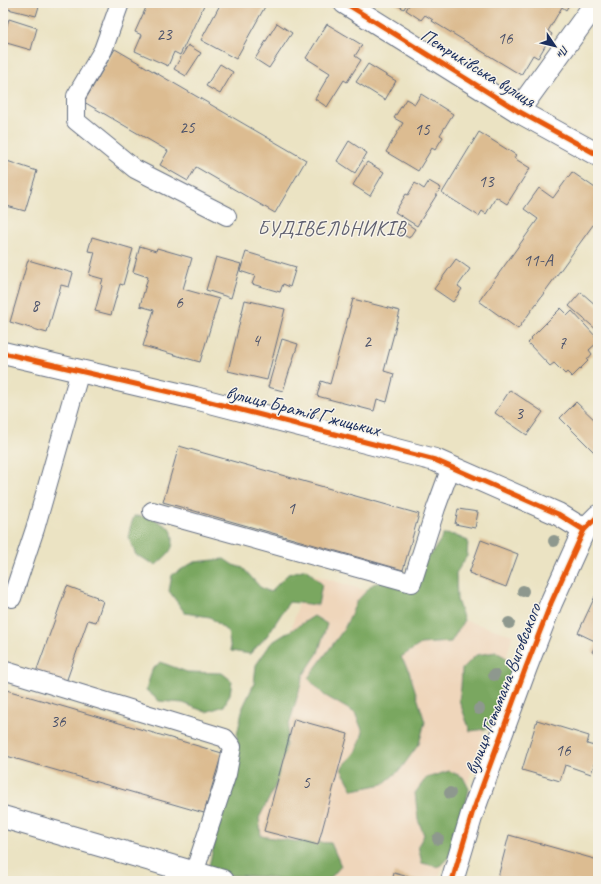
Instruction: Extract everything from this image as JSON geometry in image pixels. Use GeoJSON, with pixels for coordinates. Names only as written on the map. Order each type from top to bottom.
{"type":"FeatureCollection","features":[{"type":"Feature","properties":{"kind":"street","name":"Петриківська вулиця"},"geometry":{"type":"LineString","coordinates":[[345,3],[518,111],[598,155]]}},
{"type":"Feature","properties":{"kind":"street"},"geometry":{"type":"LineString","coordinates":[[518,111],[596,3]]}},
{"type":"Feature","properties":{"kind":"street","name":"вулиця Братів Ґжицьких"},"geometry":{"type":"LineString","coordinates":[[3,353],[196,398],[435,460],[558,514],[591,523]]}},
{"type":"Feature","properties":{"kind":"street","name":"вулиця Гетьмана Виговського"},"geometry":{"type":"LineString","coordinates":[[452,881],[472,814],[526,667],[551,603],[591,523]]}},
{"type":"Feature","properties":{"kind":"street"},"geometry":{"type":"LineString","coordinates":[[3,817],[223,881]]}},
{"type":"Feature","properties":{"kind":"lane"},"geometry":{"type":"LineString","coordinates":[[120,3],[104,50],[76,96],[76,121],[135,169],[227,216]]}},
{"type":"Feature","properties":{"kind":"lane"},"geometry":{"type":"LineString","coordinates":[[12,598],[35,530],[80,371]]}},
{"type":"Feature","properties":{"kind":"lane"},"geometry":{"type":"LineString","coordinates":[[152,511],[412,583],[451,467]]}},
{"type":"Feature","properties":{"kind":"lane"},"geometry":{"type":"LineString","coordinates":[[3,670],[225,738],[232,747],[228,774],[194,873]]}},
{"type":"Feature","properties":{"kind":"shaded area"},"geometry":{"type":"Polygon","coordinates":[[[308,573],[513,635],[438,881],[245,881],[217,872],[308,573]]]}},
{"type":"Feature","properties":{"kind":"green space"},"geometry":{"type":"Polygon","coordinates":[[[134,516],[151,517],[171,529],[173,541],[171,550],[156,565],[136,555],[129,539],[130,528],[134,516]]]}},
{"type":"Feature","properties":{"kind":"green space"},"geometry":{"type":"Polygon","coordinates":[[[444,534],[454,535],[468,541],[467,556],[456,573],[457,600],[464,620],[451,642],[421,644],[401,657],[409,671],[425,722],[419,744],[400,770],[383,784],[353,790],[341,769],[357,750],[363,732],[355,713],[324,695],[308,678],[344,629],[357,601],[373,584],[413,572],[433,552],[444,534]]]}},
{"type":"Feature","properties":{"kind":"green space"},"geometry":{"type":"Polygon","coordinates":[[[224,559],[233,565],[243,568],[260,587],[270,592],[288,574],[306,569],[322,584],[318,605],[289,602],[267,636],[250,654],[231,651],[228,632],[210,617],[185,613],[169,591],[172,575],[194,562],[224,559]]]}},
{"type":"Feature","properties":{"kind":"green space"},"geometry":{"type":"Polygon","coordinates":[[[314,616],[327,624],[318,653],[304,674],[289,725],[284,758],[277,783],[259,818],[261,836],[293,841],[331,843],[341,866],[328,881],[283,881],[267,877],[207,874],[218,828],[232,784],[237,759],[237,735],[243,707],[254,684],[256,665],[271,643],[314,616]]]}},
{"type":"Feature","properties":{"kind":"green space"},"geometry":{"type":"Polygon","coordinates":[[[496,652],[505,657],[514,670],[496,720],[487,729],[470,731],[459,700],[462,669],[476,655],[496,652]]]}},
{"type":"Feature","properties":{"kind":"green space"},"geometry":{"type":"Polygon","coordinates":[[[160,662],[187,672],[222,673],[232,681],[230,694],[224,706],[206,712],[183,703],[159,701],[146,690],[152,670],[160,662]]]}},
{"type":"Feature","properties":{"kind":"green space"},"geometry":{"type":"Polygon","coordinates":[[[449,771],[463,777],[469,789],[460,830],[453,853],[439,867],[422,863],[418,846],[424,835],[418,820],[415,793],[426,778],[449,771]]]}},
{"type":"Feature","properties":{"kind":"building"},"geometry":{"type":"Polygon","coordinates":[[[5,3],[40,3],[36,16],[4,8],[5,3]]]}},
{"type":"Feature","properties":{"kind":"building"},"geometry":{"type":"Polygon","coordinates":[[[148,3],[205,3],[180,55],[174,52],[168,66],[135,51],[142,35],[135,32],[148,3]]]}},
{"type":"Feature","properties":{"kind":"building"},"geometry":{"type":"Polygon","coordinates":[[[221,3],[267,3],[236,59],[201,40],[221,3]]]}},
{"type":"Feature","properties":{"kind":"building"},"geometry":{"type":"Polygon","coordinates":[[[394,3],[407,3],[404,9],[394,3]]]}},
{"type":"Feature","properties":{"kind":"building"},"geometry":{"type":"Polygon","coordinates":[[[407,3],[570,3],[566,10],[562,7],[548,31],[552,34],[538,58],[533,55],[521,75],[432,21],[433,20],[425,15],[421,20],[406,10],[409,5],[407,3]]]}},
{"type":"Feature","properties":{"kind":"building"},"geometry":{"type":"Polygon","coordinates":[[[9,19],[37,28],[31,50],[3,42],[3,37],[9,19]]]}},
{"type":"Feature","properties":{"kind":"building"},"geometry":{"type":"Polygon","coordinates":[[[277,23],[292,33],[269,68],[255,59],[277,23]]]}},
{"type":"Feature","properties":{"kind":"building"},"geometry":{"type":"Polygon","coordinates":[[[327,24],[362,45],[355,56],[361,60],[347,82],[344,80],[327,107],[315,99],[330,73],[306,58],[327,24]]]}},
{"type":"Feature","properties":{"kind":"building"},"geometry":{"type":"Polygon","coordinates":[[[188,45],[201,53],[186,76],[174,69],[188,45]]]}},
{"type":"Feature","properties":{"kind":"building"},"geometry":{"type":"Polygon","coordinates":[[[115,49],[306,160],[275,213],[196,167],[188,181],[160,165],[168,151],[84,102],[115,49]]]}},
{"type":"Feature","properties":{"kind":"building"},"geometry":{"type":"Polygon","coordinates":[[[220,64],[233,72],[220,94],[206,86],[220,64]]]}},
{"type":"Feature","properties":{"kind":"building"},"geometry":{"type":"Polygon","coordinates":[[[368,64],[396,81],[385,100],[356,82],[368,64]]]}},
{"type":"Feature","properties":{"kind":"building"},"geometry":{"type":"Polygon","coordinates":[[[421,94],[453,114],[440,135],[443,137],[435,150],[432,148],[418,171],[386,152],[403,123],[394,118],[406,99],[415,104],[421,94]]]}},
{"type":"Feature","properties":{"kind":"building"},"geometry":{"type":"Polygon","coordinates":[[[479,132],[516,155],[514,158],[530,168],[507,204],[496,197],[486,214],[482,211],[479,216],[442,193],[479,132]]]}},
{"type":"Feature","properties":{"kind":"building"},"geometry":{"type":"Polygon","coordinates":[[[349,141],[367,153],[355,173],[337,161],[349,141]]]}},
{"type":"Feature","properties":{"kind":"building"},"geometry":{"type":"Polygon","coordinates":[[[7,161],[37,171],[25,211],[3,205],[3,175],[7,161]]]}},
{"type":"Feature","properties":{"kind":"building"},"geometry":{"type":"Polygon","coordinates":[[[367,162],[384,172],[370,196],[353,185],[367,162]]]}},
{"type":"Feature","properties":{"kind":"building"},"geometry":{"type":"Polygon","coordinates":[[[572,172],[598,190],[598,218],[518,329],[479,301],[538,219],[524,209],[539,188],[553,198],[572,172]]]}},
{"type":"Feature","properties":{"kind":"building"},"geometry":{"type":"Polygon","coordinates":[[[429,181],[441,188],[417,226],[395,212],[415,183],[424,189],[429,181]]]}},
{"type":"Feature","properties":{"kind":"building"},"geometry":{"type":"Polygon","coordinates":[[[403,221],[415,229],[409,238],[397,231],[403,221]]]}},
{"type":"Feature","properties":{"kind":"building"},"geometry":{"type":"Polygon","coordinates":[[[92,237],[133,249],[123,285],[120,284],[111,315],[95,311],[103,279],[89,275],[95,252],[88,251],[92,237]]]}},
{"type":"Feature","properties":{"kind":"building"},"geometry":{"type":"Polygon","coordinates":[[[140,246],[156,251],[157,248],[192,258],[183,289],[219,299],[200,362],[143,346],[154,310],[140,306],[148,277],[133,272],[140,246]]]}},
{"type":"Feature","properties":{"kind":"building"},"geometry":{"type":"Polygon","coordinates":[[[246,252],[296,267],[290,287],[283,284],[280,292],[252,284],[255,276],[240,271],[246,252]]]}},
{"type":"Feature","properties":{"kind":"building"},"geometry":{"type":"Polygon","coordinates":[[[216,257],[241,264],[231,298],[206,290],[216,257]]]}},
{"type":"Feature","properties":{"kind":"building"},"geometry":{"type":"Polygon","coordinates":[[[456,259],[470,269],[458,286],[462,289],[453,302],[434,289],[456,259]]]}},
{"type":"Feature","properties":{"kind":"building"},"geometry":{"type":"Polygon","coordinates":[[[28,260],[73,273],[69,287],[61,285],[47,333],[10,322],[28,260]]]}},
{"type":"Feature","properties":{"kind":"building"},"geometry":{"type":"Polygon","coordinates":[[[581,292],[598,307],[598,331],[569,306],[581,292]]]}},
{"type":"Feature","properties":{"kind":"building"},"geometry":{"type":"Polygon","coordinates":[[[353,299],[400,311],[384,371],[394,374],[387,402],[377,399],[374,411],[317,396],[321,381],[330,384],[353,299]]]}},
{"type":"Feature","properties":{"kind":"building"},"geometry":{"type":"Polygon","coordinates":[[[245,300],[285,309],[267,380],[228,371],[245,300]]]}},
{"type":"Feature","properties":{"kind":"building"},"geometry":{"type":"Polygon","coordinates":[[[561,308],[568,315],[572,311],[598,339],[598,342],[589,350],[592,354],[587,360],[588,361],[572,377],[567,372],[565,374],[554,363],[550,366],[528,343],[532,339],[531,338],[561,308]]]}},
{"type":"Feature","properties":{"kind":"building"},"geometry":{"type":"Polygon","coordinates":[[[282,339],[298,344],[283,391],[268,387],[282,339]]]}},
{"type":"Feature","properties":{"kind":"building"},"geometry":{"type":"Polygon","coordinates":[[[510,390],[543,412],[527,435],[495,413],[510,390]]]}},
{"type":"Feature","properties":{"kind":"building"},"geometry":{"type":"Polygon","coordinates":[[[576,402],[598,423],[598,456],[560,418],[576,402]]]}},
{"type":"Feature","properties":{"kind":"building"},"geometry":{"type":"Polygon","coordinates":[[[179,446],[419,514],[403,570],[163,502],[179,446]]]}},
{"type":"Feature","properties":{"kind":"building"},"geometry":{"type":"Polygon","coordinates":[[[458,509],[478,512],[475,528],[455,524],[458,509]]]}},
{"type":"Feature","properties":{"kind":"building"},"geometry":{"type":"Polygon","coordinates":[[[481,540],[518,554],[506,587],[469,573],[481,540]]]}},
{"type":"Feature","properties":{"kind":"building"},"geometry":{"type":"Polygon","coordinates":[[[67,586],[97,597],[96,598],[103,601],[96,622],[88,620],[65,685],[35,675],[67,586]]]}},
{"type":"Feature","properties":{"kind":"building"},"geometry":{"type":"Polygon","coordinates":[[[598,590],[598,655],[592,652],[597,642],[578,633],[598,590]]]}},
{"type":"Feature","properties":{"kind":"building"},"geometry":{"type":"Polygon","coordinates":[[[3,689],[222,753],[204,813],[3,755],[3,689]]]}},
{"type":"Feature","properties":{"kind":"building"},"geometry":{"type":"Polygon","coordinates":[[[294,719],[348,734],[318,845],[264,831],[294,719]]]}},
{"type":"Feature","properties":{"kind":"building"},"geometry":{"type":"Polygon","coordinates":[[[537,720],[589,736],[587,744],[598,747],[598,752],[591,774],[565,765],[560,781],[522,770],[537,720]]]}},
{"type":"Feature","properties":{"kind":"building"},"geometry":{"type":"Polygon","coordinates":[[[509,835],[598,860],[598,881],[497,881],[509,835]]]}},
{"type":"Feature","properties":{"kind":"building"},"geometry":{"type":"Polygon","coordinates":[[[394,873],[416,879],[416,881],[392,881],[394,873]]]}},
{"type":"Feature","properties":{"kind":"cycle path"},"geometry":{"type":"LineString","coordinates":[[345,3],[518,111],[598,155]]}},
{"type":"Feature","properties":{"kind":"cycle path"},"geometry":{"type":"LineString","coordinates":[[3,353],[195,398],[435,460],[558,514],[584,530]]}},
{"type":"Feature","properties":{"kind":"cycle path"},"geometry":{"type":"LineString","coordinates":[[452,881],[472,814],[551,603],[584,530],[598,516]]}},
{"type":"Feature","properties":{"kind":"district","name":"БУДІВЕЛЬНИКІВ"},"geometry":{"type":"Point","coordinates":[332,228]}}]}
